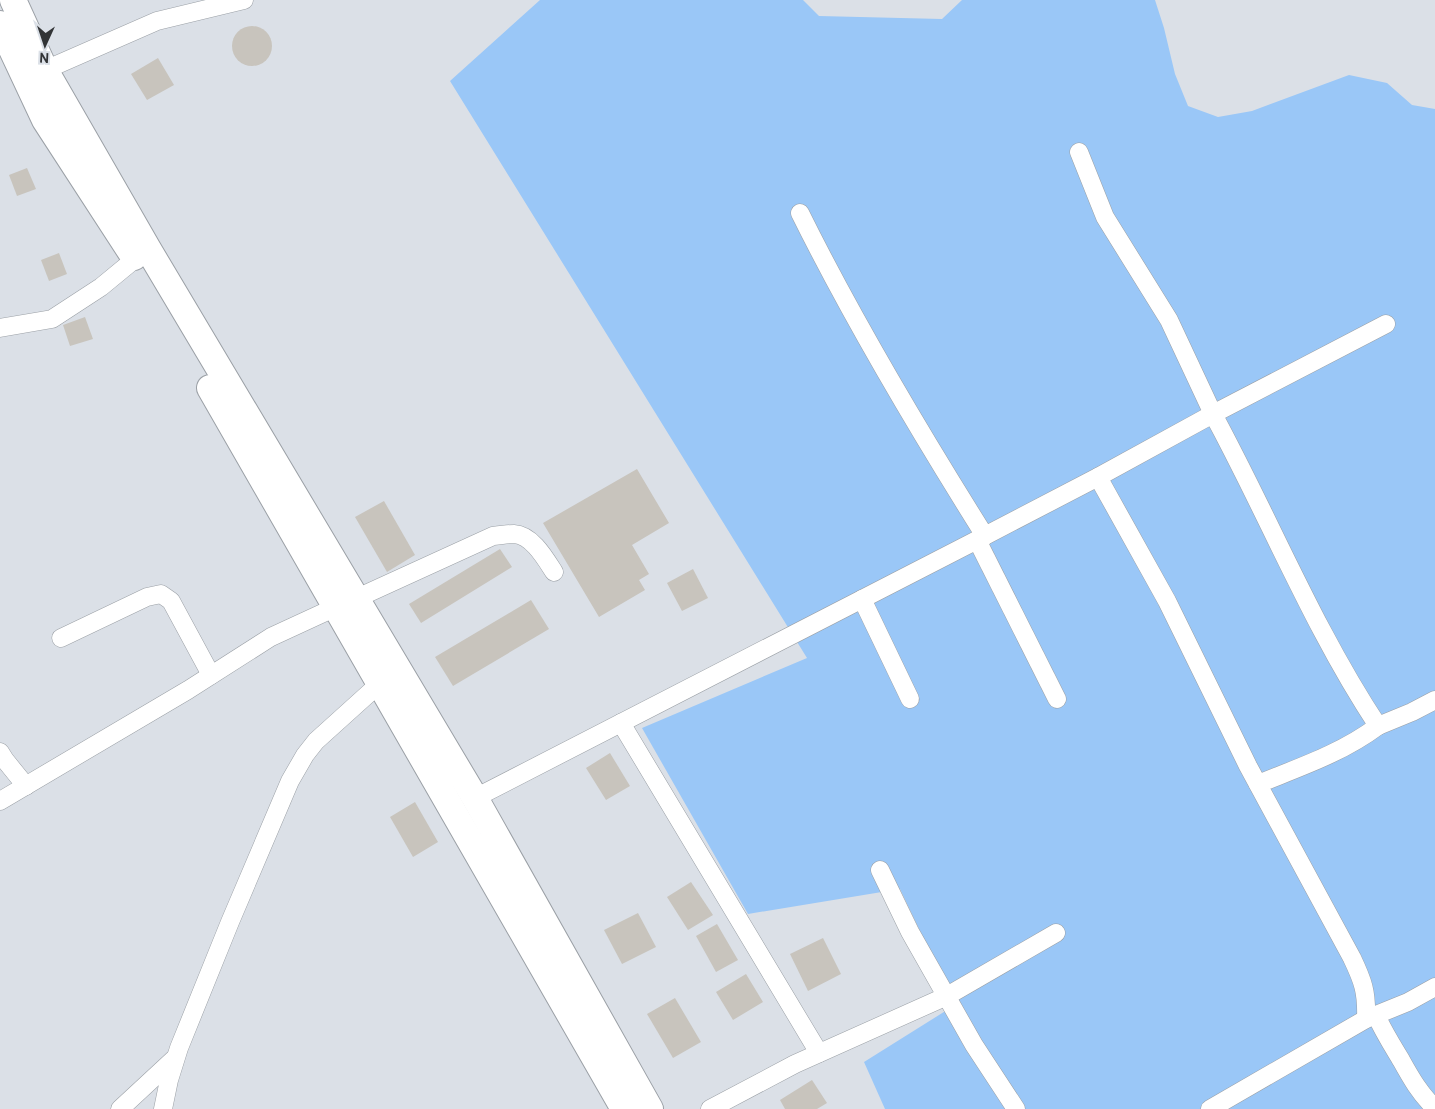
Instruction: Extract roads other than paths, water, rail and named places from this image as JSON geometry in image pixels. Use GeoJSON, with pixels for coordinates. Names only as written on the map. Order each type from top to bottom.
{"type":"FeatureCollection","features":[{"type":"Feature","properties":{"kind":"highway"},"geometry":{"type":"LineString","coordinates":[[13,0],[46,70],[388,676],[624,1109]]}},
{"type":"Feature","properties":{"kind":"highway"},"geometry":{"type":"LineString","coordinates":[[0,24],[46,120],[135,259],[346,603]]}},
{"type":"Feature","properties":{"kind":"highway"},"geometry":{"type":"LineString","coordinates":[[388,676],[475,798],[650,1109]]}},
{"type":"Feature","properties":{"kind":"street"},"geometry":{"type":"LineString","coordinates":[[46,70],[157,21],[244,0]]}},
{"type":"Feature","properties":{"kind":"street"},"geometry":{"type":"LineString","coordinates":[[1078,152],[1105,217],[1169,320],[1291,573],[1362,701],[1378,726]]}},
{"type":"Feature","properties":{"kind":"street"},"geometry":{"type":"LineString","coordinates":[[800,213],[918,429],[981,538],[1057,699]]}},
{"type":"Feature","properties":{"kind":"street"},"geometry":{"type":"LineString","coordinates":[[0,328],[52,319],[101,287],[135,259]]}},
{"type":"Feature","properties":{"kind":"street"},"geometry":{"type":"LineString","coordinates":[[475,798],[981,538],[1386,324]]}},
{"type":"Feature","properties":{"kind":"street"},"geometry":{"type":"LineString","coordinates":[[1098,477],[1167,601],[1258,784],[1352,958],[1364,984],[1371,1017],[1382,1028],[1414,1085],[1435,1108]]}},
{"type":"Feature","properties":{"kind":"street"},"geometry":{"type":"LineString","coordinates":[[0,801],[211,675],[271,636],[494,536],[515,534],[525,537],[541,553],[554,572]]}},
{"type":"Feature","properties":{"kind":"street"},"geometry":{"type":"LineString","coordinates":[[60,638],[147,597],[161,594],[171,601],[211,675]]}},
{"type":"Feature","properties":{"kind":"street"},"geometry":{"type":"LineString","coordinates":[[862,599],[910,699]]}},
{"type":"Feature","properties":{"kind":"street"},"geometry":{"type":"LineString","coordinates":[[163,1109],[175,1057],[290,781],[305,755],[316,741],[388,676]]}},
{"type":"Feature","properties":{"kind":"street"},"geometry":{"type":"LineString","coordinates":[[1258,784],[1321,759],[1359,740],[1378,726],[1435,700]]}},
{"type":"Feature","properties":{"kind":"street"},"geometry":{"type":"LineString","coordinates":[[621,723],[819,1053]]}},
{"type":"Feature","properties":{"kind":"street"},"geometry":{"type":"LineString","coordinates":[[0,752],[4,760],[26,786]]}},
{"type":"Feature","properties":{"kind":"street"},"geometry":{"type":"LineString","coordinates":[[880,870],[910,932],[974,1044],[1016,1109]]}},
{"type":"Feature","properties":{"kind":"street"},"geometry":{"type":"LineString","coordinates":[[710,1109],[819,1053],[947,996],[1056,933]]}},
{"type":"Feature","properties":{"kind":"street"},"geometry":{"type":"LineString","coordinates":[[1210,1109],[1371,1017],[1408,1002],[1435,987]]}},
{"type":"Feature","properties":{"kind":"street"},"geometry":{"type":"LineString","coordinates":[[120,1109],[175,1057]]}}]}
